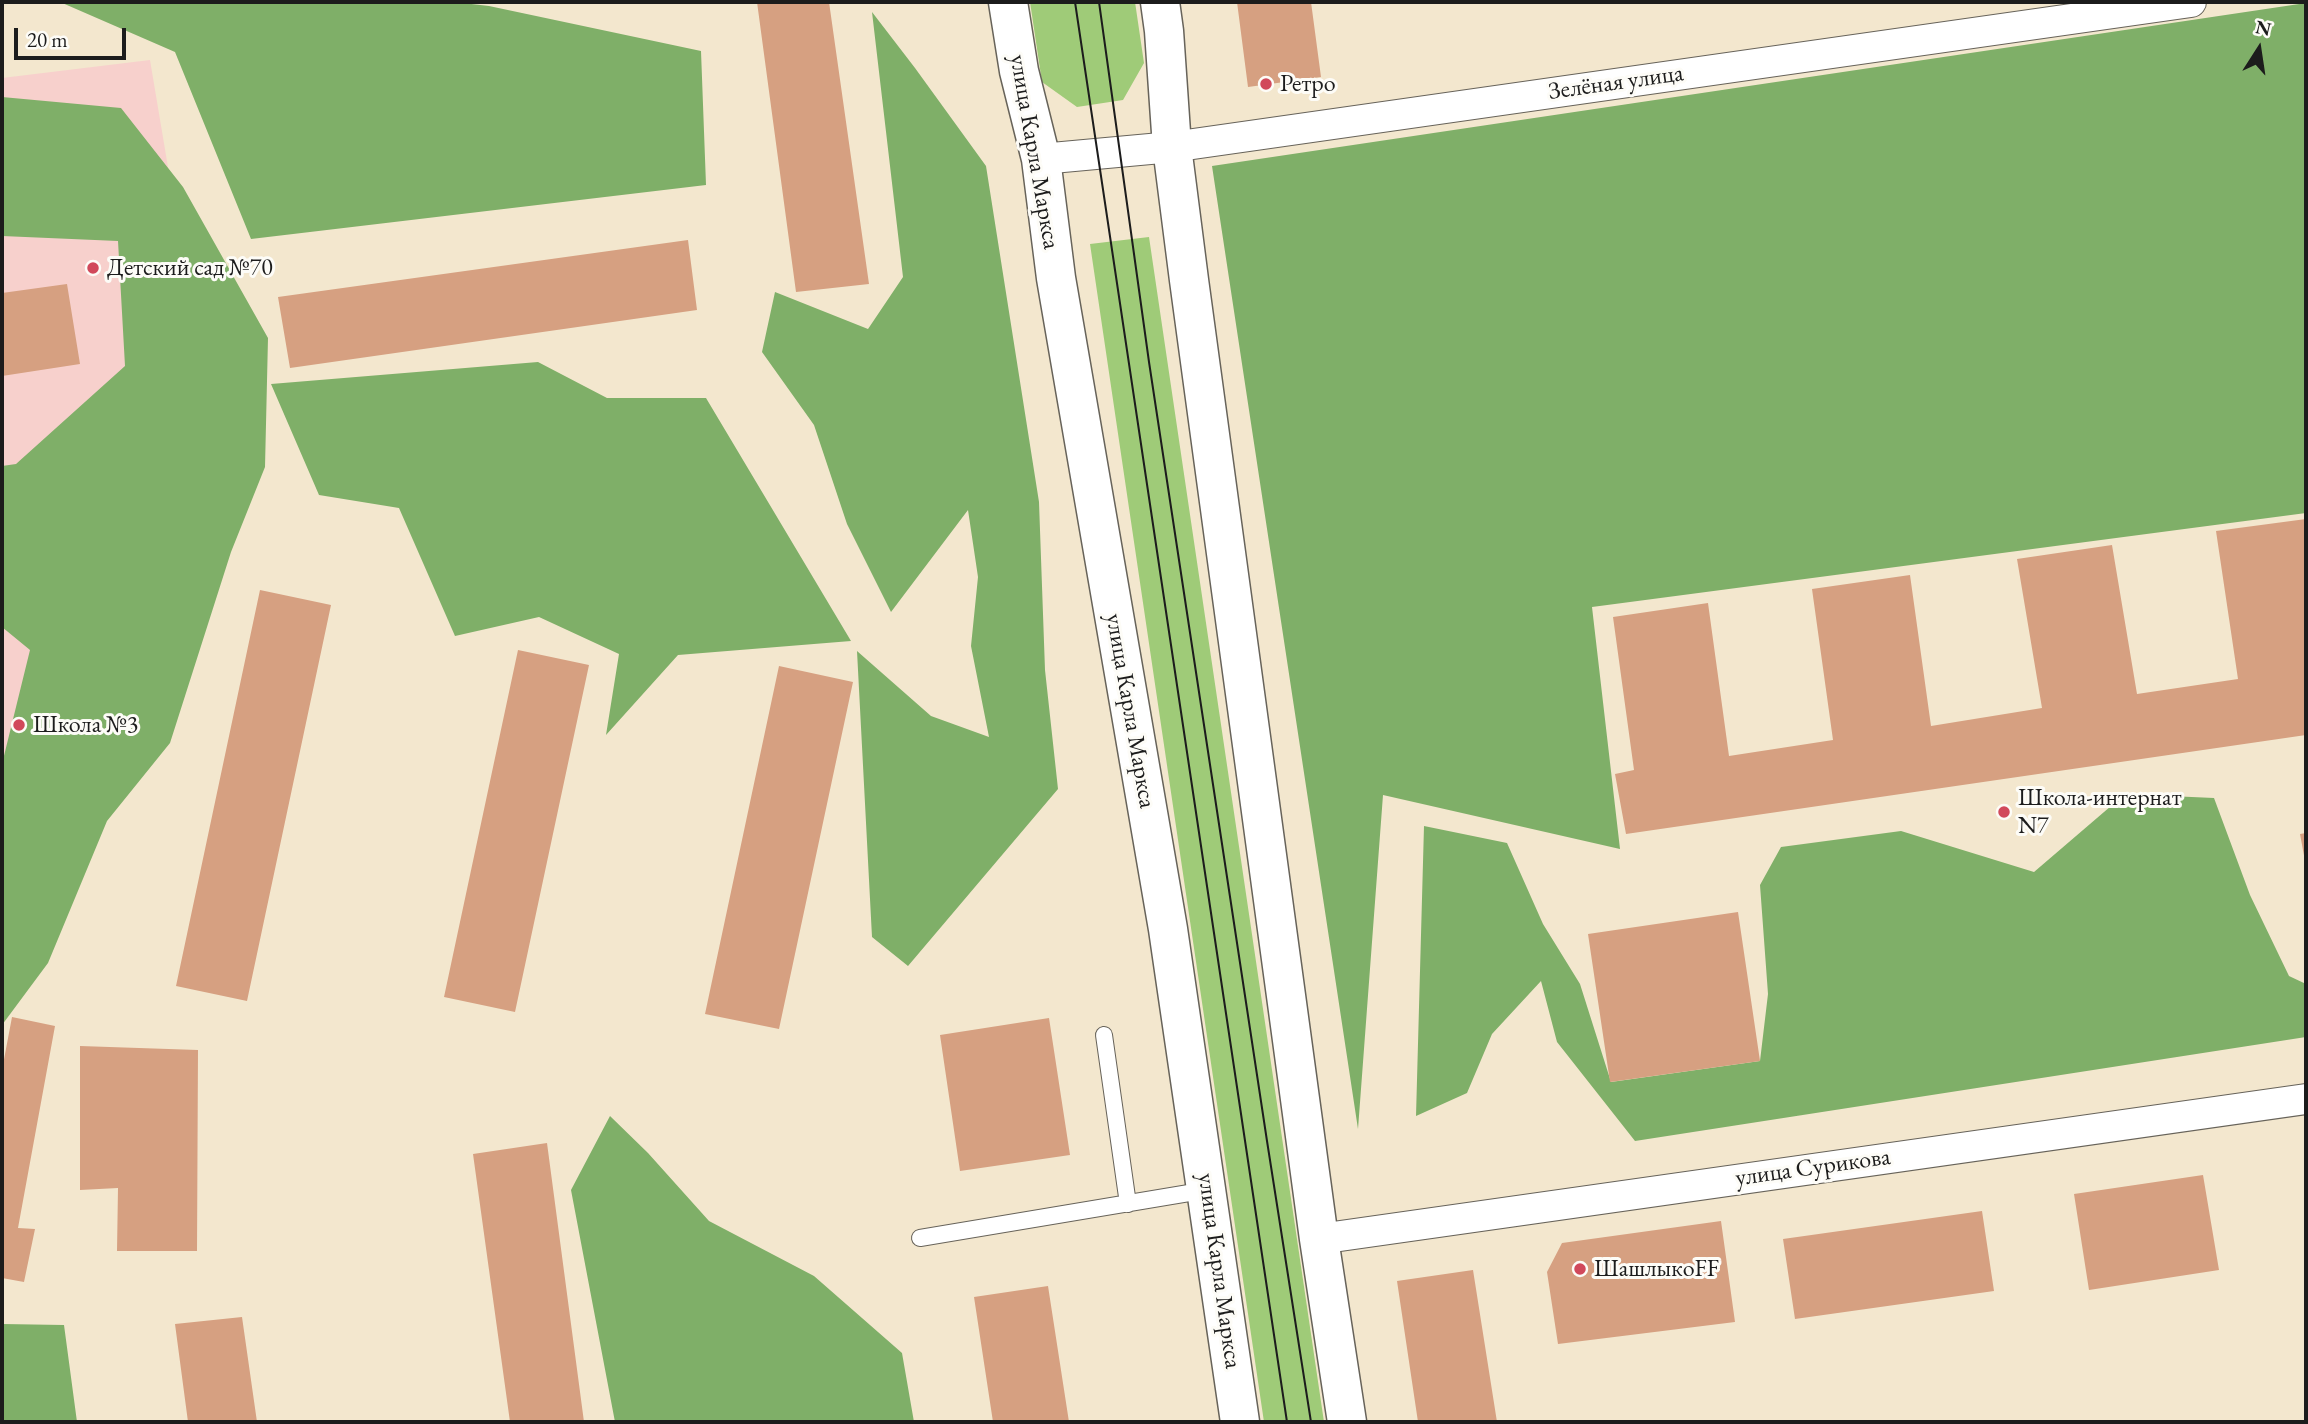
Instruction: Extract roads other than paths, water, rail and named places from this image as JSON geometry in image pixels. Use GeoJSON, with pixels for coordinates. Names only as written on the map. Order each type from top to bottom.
{"type":"FeatureCollection","features":[{"type":"Feature","properties":{"kind":"street","name":"улица Карла Маркса"},"geometry":{"type":"LineString","coordinates":[[1008,2],[1019,71],[1041,159],[1056,278],[1168,929],[1240,1422]]}},
{"type":"Feature","properties":{"kind":"street"},"geometry":{"type":"LineString","coordinates":[[1160,2],[1172,147],[1319,1239],[1347,1422]]}},
{"type":"Feature","properties":{"kind":"street","name":"Зелёная улица"},"geometry":{"type":"LineString","coordinates":[[1041,159],[1172,147],[2191,2]]}},
{"type":"Feature","properties":{"kind":"street","name":"улица Сурикова"},"geometry":{"type":"LineString","coordinates":[[1319,1239],[2306,1099]]}},
{"type":"Feature","properties":{"kind":"lane"},"geometry":{"type":"LineString","coordinates":[[1104,1035],[1128,1204]]}},
{"type":"Feature","properties":{"kind":"lane"},"geometry":{"type":"LineString","coordinates":[[920,1238],[1207,1190]]}},
{"type":"Feature","properties":{"kind":"tram line"},"geometry":{"type":"LineString","coordinates":[[1075,2],[1287,1422]]}},
{"type":"Feature","properties":{"kind":"tram line"},"geometry":{"type":"LineString","coordinates":[[1099,2],[1149,362],[1311,1422]]}},
{"type":"Feature","properties":{"kind":"place","name":"Ретро"},"geometry":{"type":"Point","coordinates":[1266,84]}},
{"type":"Feature","properties":{"kind":"place","name":"Детский сад №70"},"geometry":{"type":"Point","coordinates":[93,268]}},
{"type":"Feature","properties":{"kind":"place","name":"Школа №3"},"geometry":{"type":"Point","coordinates":[19,725]}},
{"type":"Feature","properties":{"kind":"place","name":"Школа-интернат N7"},"geometry":{"type":"Point","coordinates":[2004,812]}},
{"type":"Feature","properties":{"kind":"place","name":"ШашлыкoFF"},"geometry":{"type":"Point","coordinates":[1580,1269]}}]}
